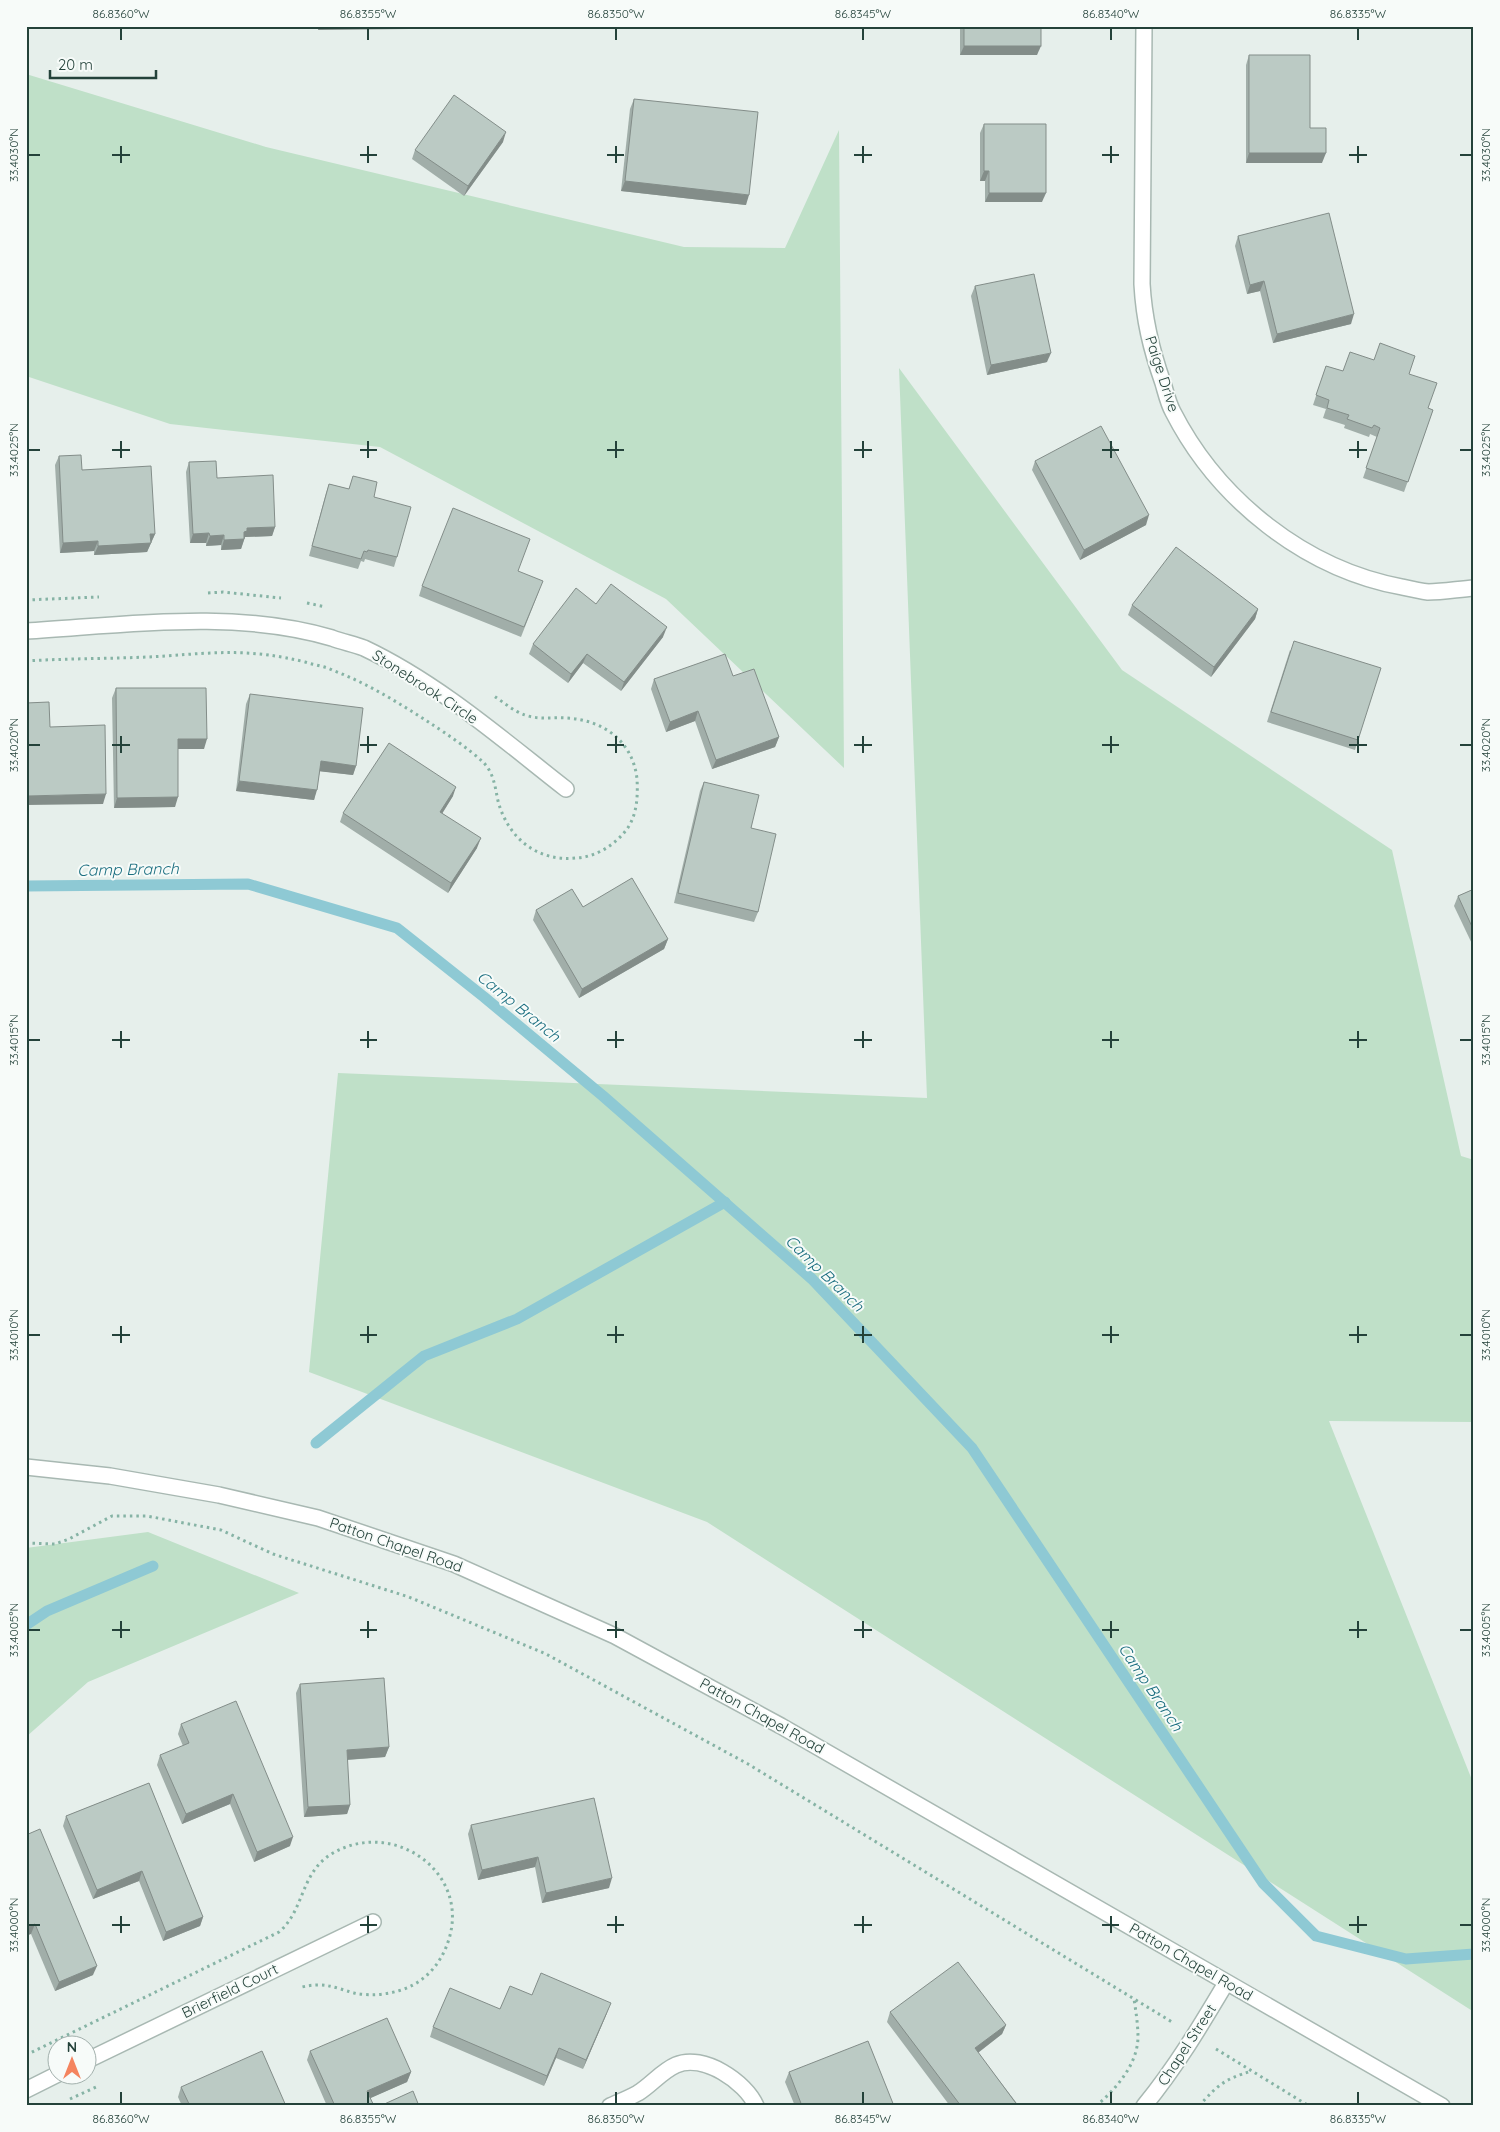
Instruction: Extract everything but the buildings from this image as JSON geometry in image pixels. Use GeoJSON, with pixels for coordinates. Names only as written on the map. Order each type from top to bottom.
{"type":"FeatureCollection","features":[{"type":"Feature","properties":{"kind":"street","name":"Paige Drive"},"geometry":{"type":"LineString","coordinates":[[1144,26],[1142,274],[1144,316],[1154,358],[1172,411],[1200,457],[1240,503],[1287,540],[1332,566],[1379,583],[1428,592],[1474,588]]}},
{"type":"Feature","properties":{"kind":"street","name":"Stonebrook Circle"},"geometry":{"type":"LineString","coordinates":[[26,631],[191,622],[259,623],[308,631],[363,648],[409,673],[463,709],[566,789]]}},
{"type":"Feature","properties":{"kind":"street","name":"Patton Chapel Road"},"geometry":{"type":"LineString","coordinates":[[26,1467],[110,1476],[219,1494],[318,1518],[454,1564],[615,1636],[789,1731],[1442,2106]]}},
{"type":"Feature","properties":{"kind":"street","name":"Brierfield Court"},"geometry":{"type":"LineString","coordinates":[[98,2055],[373,1922]]}},
{"type":"Feature","properties":{"kind":"street","name":"Chapel Street"},"geometry":{"type":"LineString","coordinates":[[1144,2106],[1162,2084],[1195,2036],[1226,1982]]}},
{"type":"Feature","properties":{"kind":"street"},"geometry":{"type":"LineString","coordinates":[[610,2106],[638,2093],[676,2064],[692,2062],[731,2076],[751,2094],[756,2106]]}},
{"type":"Feature","properties":{"kind":"street"},"geometry":{"type":"LineString","coordinates":[[26,2090],[48,2079]]}},
{"type":"Feature","properties":{"kind":"path"},"geometry":{"type":"LineString","coordinates":[[205,593],[232,593],[287,599]]}},
{"type":"Feature","properties":{"kind":"path"},"geometry":{"type":"LineString","coordinates":[[26,600],[102,597]]}},
{"type":"Feature","properties":{"kind":"path"},"geometry":{"type":"LineString","coordinates":[[306,602],[334,610]]}},
{"type":"Feature","properties":{"kind":"path"},"geometry":{"type":"LineString","coordinates":[[26,660],[246,652],[285,657],[331,669],[391,698],[436,727],[484,763],[494,779],[498,802],[506,822],[520,841],[538,853],[564,860],[583,858],[599,852],[616,841],[628,827],[635,811],[638,792],[636,772],[631,755],[617,737],[594,722],[566,717],[542,719],[524,715],[489,692]]}},
{"type":"Feature","properties":{"kind":"path"},"geometry":{"type":"LineString","coordinates":[[26,1543],[54,1544],[69,1539],[112,1516],[147,1516],[221,1530],[273,1554],[409,1597],[546,1654],[748,1764],[1309,2106]]}},
{"type":"Feature","properties":{"kind":"path"},"geometry":{"type":"LineString","coordinates":[[1096,2106],[1124,2077],[1135,2057],[1138,2038],[1134,1999]]}},
{"type":"Feature","properties":{"kind":"path"},"geometry":{"type":"LineString","coordinates":[[1199,2106],[1218,2086],[1231,2077],[1252,2071]]}},
{"type":"Feature","properties":{"kind":"green space"},"geometry":{"type":"Polygon","coordinates":[[[26,74],[266,147],[684,247],[785,248],[839,130],[844,768],[666,599],[380,447],[170,424],[26,376],[26,74]]]}},
{"type":"Feature","properties":{"kind":"green space"},"geometry":{"type":"Polygon","coordinates":[[[899,368],[1122,670],[1392,850],[1461,1156],[1474,1160],[1474,1422],[1329,1421],[1474,1785],[1474,2012],[707,1522],[309,1372],[338,1073],[927,1098],[899,368]]]}},
{"type":"Feature","properties":{"kind":"green space"},"geometry":{"type":"Polygon","coordinates":[[[148,1532],[299,1593],[88,1682],[26,1737],[26,1548],[148,1532]]]}},
{"type":"Feature","properties":{"kind":"waterway","name":"Camp Branch"},"geometry":{"type":"LineString","coordinates":[[26,886],[248,884],[397,928],[484,997],[603,1096],[812,1279],[972,1448],[1263,1883],[1316,1936],[1406,1959],[1474,1954]]}},
{"type":"Feature","properties":{"kind":"waterway"},"geometry":{"type":"LineString","coordinates":[[316,1443],[424,1356],[517,1319],[725,1202]]}},
{"type":"Feature","properties":{"kind":"waterway"},"geometry":{"type":"LineString","coordinates":[[26,1625],[47,1611],[153,1566]]}}]}
